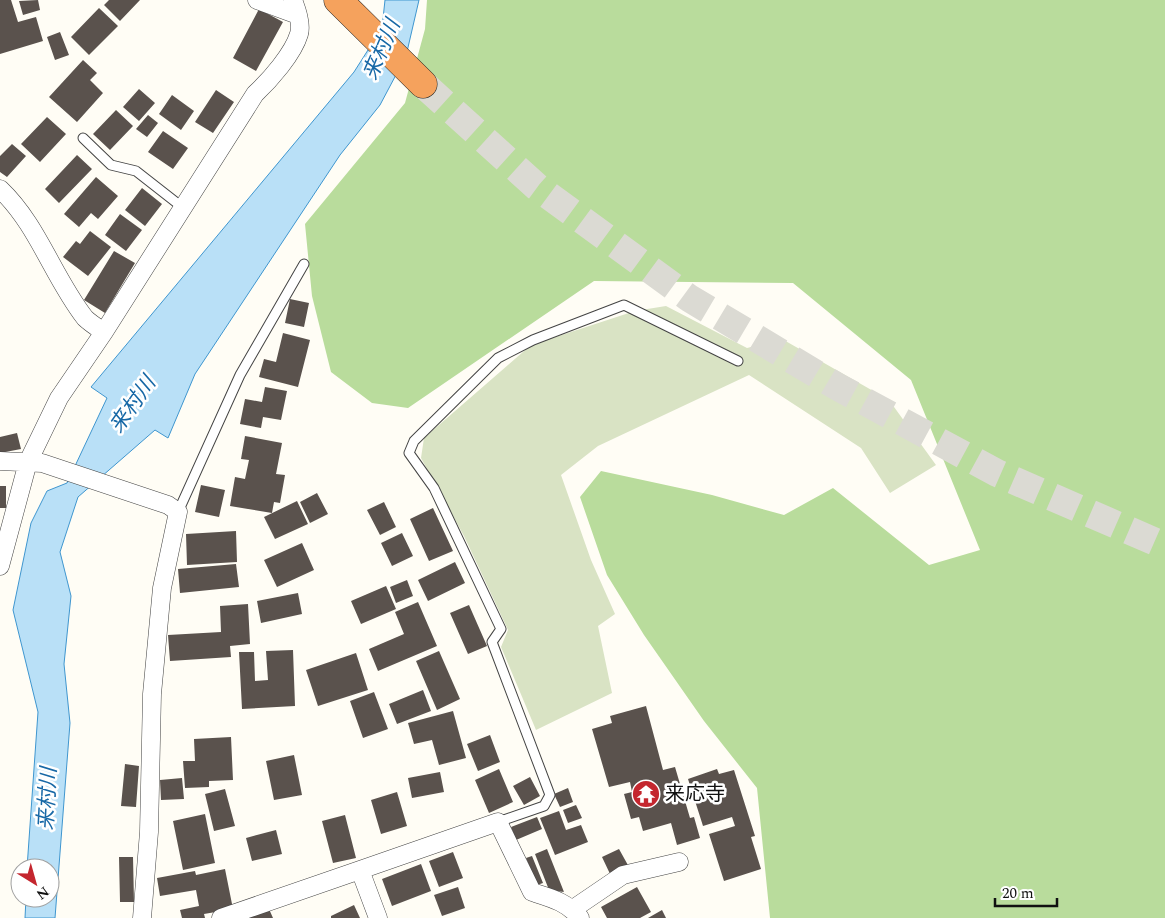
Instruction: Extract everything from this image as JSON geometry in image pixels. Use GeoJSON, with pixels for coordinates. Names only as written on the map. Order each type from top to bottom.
{"type":"FeatureCollection","features":[{"type":"Feature","properties":{"kind":"highway"},"geometry":{"type":"LineString","coordinates":[[338,0],[422,84]]}},
{"type":"Feature","properties":{"kind":"street"},"geometry":{"type":"LineString","coordinates":[[0,566],[59,398],[104,332],[255,94],[276,74],[299,34],[296,7],[257,0]]}},
{"type":"Feature","properties":{"kind":"street"},"geometry":{"type":"LineString","coordinates":[[0,189],[10,199],[31,229],[86,319],[104,332]]}},
{"type":"Feature","properties":{"kind":"street"},"geometry":{"type":"LineString","coordinates":[[0,461],[35,463],[173,509],[162,588],[152,694],[149,832],[142,918]]}},
{"type":"Feature","properties":{"kind":"street"},"geometry":{"type":"LineString","coordinates":[[221,918],[498,822],[532,892],[560,900],[576,913],[623,875],[679,862]]}},
{"type":"Feature","properties":{"kind":"street"},"geometry":{"type":"LineString","coordinates":[[360,870],[378,918]]}},
{"type":"Feature","properties":{"kind":"lane"},"geometry":{"type":"LineString","coordinates":[[83,138],[111,165],[136,171],[182,207]]}},
{"type":"Feature","properties":{"kind":"lane"},"geometry":{"type":"LineString","coordinates":[[173,509],[240,375],[304,264]]}},
{"type":"Feature","properties":{"kind":"lane"},"geometry":{"type":"LineString","coordinates":[[498,822],[544,806],[550,795],[492,642],[501,629],[434,488],[409,453],[414,442],[498,358],[533,340],[624,305],[738,361]]}},
{"type":"Feature","properties":{"kind":"green space"},"geometry":{"type":"Polygon","coordinates":[[[427,0],[1165,0],[1165,918],[770,918],[757,788],[704,721],[644,635],[607,575],[580,497],[601,471],[712,495],[784,515],[833,488],[929,565],[980,550],[911,380],[793,283],[594,281],[408,408],[372,403],[331,372],[312,296],[305,224],[405,103],[425,29],[427,0]]]}},
{"type":"Feature","properties":{"kind":"green space"},"geometry":{"type":"Polygon","coordinates":[[[666,306],[747,348],[782,339],[889,400],[936,465],[890,493],[861,448],[749,375],[598,446],[561,475],[591,560],[615,614],[598,626],[612,693],[536,730],[501,647],[508,630],[464,536],[421,458],[424,438],[531,345],[635,311],[666,306]]]}},
{"type":"Feature","properties":{"kind":"water","name":"来村川"},"geometry":{"type":"Polygon","coordinates":[[[385,0],[419,0],[406,56],[380,105],[340,155],[195,374],[168,438],[155,430],[78,497],[60,552],[71,596],[64,664],[70,723],[60,858],[28,858],[38,712],[13,610],[31,523],[47,491],[67,483],[107,398],[91,387],[354,72],[382,28],[385,0]]]}},
{"type":"Feature","properties":{"kind":"water"},"geometry":{"type":"Polygon","coordinates":[[[26,908],[56,908],[55,918],[25,918],[26,908]]]}},
{"type":"Feature","properties":{"kind":"building"},"geometry":{"type":"Polygon","coordinates":[[[0,0],[11,0],[18,22],[36,17],[43,41],[0,54],[0,0]]]}},
{"type":"Feature","properties":{"kind":"building"},"geometry":{"type":"Polygon","coordinates":[[[38,0],[40,10],[23,15],[19,1],[38,0]]]}},
{"type":"Feature","properties":{"kind":"building"},"geometry":{"type":"Polygon","coordinates":[[[109,0],[140,0],[120,21],[104,5],[109,0]]]}},
{"type":"Feature","properties":{"kind":"building"},"geometry":{"type":"Polygon","coordinates":[[[99,8],[118,26],[89,55],[71,37],[99,8]]]}},
{"type":"Feature","properties":{"kind":"building"},"geometry":{"type":"Polygon","coordinates":[[[259,9],[283,22],[256,71],[233,58],[259,9]]]}},
{"type":"Feature","properties":{"kind":"building"},"geometry":{"type":"Polygon","coordinates":[[[60,32],[69,55],[55,60],[47,37],[60,32]]]}},
{"type":"Feature","properties":{"kind":"building"},"geometry":{"type":"Polygon","coordinates":[[[83,60],[97,73],[90,80],[103,93],[77,122],[49,97],[83,60]]]}},
{"type":"Feature","properties":{"kind":"building"},"geometry":{"type":"Polygon","coordinates":[[[139,89],[155,103],[139,121],[123,107],[139,89]]]}},
{"type":"Feature","properties":{"kind":"building"},"geometry":{"type":"Polygon","coordinates":[[[216,90],[234,102],[213,133],[195,122],[216,90]]]}},
{"type":"Feature","properties":{"kind":"building"},"geometry":{"type":"Polygon","coordinates":[[[172,95],[194,111],[181,130],[159,114],[172,95]]]}},
{"type":"Feature","properties":{"kind":"building"},"geometry":{"type":"Polygon","coordinates":[[[116,110],[133,126],[110,150],[93,134],[116,110]]]}},
{"type":"Feature","properties":{"kind":"building"},"geometry":{"type":"Polygon","coordinates":[[[148,115],[158,123],[147,137],[136,129],[148,115]]]}},
{"type":"Feature","properties":{"kind":"building"},"geometry":{"type":"Polygon","coordinates":[[[47,117],[66,134],[40,162],[21,144],[47,117]]]}},
{"type":"Feature","properties":{"kind":"building"},"geometry":{"type":"Polygon","coordinates":[[[163,131],[188,148],[173,169],[148,152],[163,131]]]}},
{"type":"Feature","properties":{"kind":"building"},"geometry":{"type":"Polygon","coordinates":[[[12,144],[26,156],[7,177],[0,172],[0,156],[12,144]]]}},
{"type":"Feature","properties":{"kind":"building"},"geometry":{"type":"Polygon","coordinates":[[[77,155],[92,169],[59,203],[45,189],[77,155]]]}},
{"type":"Feature","properties":{"kind":"building"},"geometry":{"type":"Polygon","coordinates":[[[96,177],[118,196],[98,219],[91,213],[79,227],[64,214],[96,177]]]}},
{"type":"Feature","properties":{"kind":"building"},"geometry":{"type":"Polygon","coordinates":[[[142,188],[162,204],[145,226],[125,210],[142,188]]]}},
{"type":"Feature","properties":{"kind":"building"},"geometry":{"type":"Polygon","coordinates":[[[120,214],[142,230],[126,251],[105,235],[120,214]]]}},
{"type":"Feature","properties":{"kind":"building"},"geometry":{"type":"Polygon","coordinates":[[[90,231],[111,247],[88,276],[63,257],[76,241],[80,244],[90,231]]]}},
{"type":"Feature","properties":{"kind":"building"},"geometry":{"type":"Polygon","coordinates":[[[114,251],[135,263],[105,313],[84,300],[114,251]]]}},
{"type":"Feature","properties":{"kind":"building"},"geometry":{"type":"Polygon","coordinates":[[[290,299],[309,303],[304,327],[285,323],[290,299]]]}},
{"type":"Feature","properties":{"kind":"building"},"geometry":{"type":"Polygon","coordinates":[[[283,333],[310,340],[298,387],[259,377],[264,359],[276,362],[283,333]]]}},
{"type":"Feature","properties":{"kind":"building"},"geometry":{"type":"Polygon","coordinates":[[[265,387],[287,391],[281,420],[263,417],[261,428],[240,424],[245,399],[262,402],[265,387]]]}},
{"type":"Feature","properties":{"kind":"building"},"geometry":{"type":"Polygon","coordinates":[[[17,433],[21,449],[0,453],[0,437],[17,433]]]}},
{"type":"Feature","properties":{"kind":"building"},"geometry":{"type":"Polygon","coordinates":[[[245,436],[282,443],[276,474],[285,475],[280,503],[274,502],[272,513],[230,506],[235,477],[245,479],[249,460],[241,459],[245,436]]]}},
{"type":"Feature","properties":{"kind":"building"},"geometry":{"type":"Polygon","coordinates":[[[201,485],[225,490],[219,517],[195,512],[201,485]]]}},
{"type":"Feature","properties":{"kind":"building"},"geometry":{"type":"Polygon","coordinates":[[[0,486],[6,486],[6,508],[0,508],[0,486]]]}},
{"type":"Feature","properties":{"kind":"building"},"geometry":{"type":"Polygon","coordinates":[[[317,493],[328,514],[310,523],[300,502],[317,493]]]}},
{"type":"Feature","properties":{"kind":"building"},"geometry":{"type":"Polygon","coordinates":[[[297,501],[308,524],[275,539],[264,517],[297,501]]]}},
{"type":"Feature","properties":{"kind":"building"},"geometry":{"type":"Polygon","coordinates":[[[384,502],[396,527],[380,535],[367,510],[384,502]]]}},
{"type":"Feature","properties":{"kind":"building"},"geometry":{"type":"Polygon","coordinates":[[[433,508],[453,551],[429,561],[410,519],[433,508]]]}},
{"type":"Feature","properties":{"kind":"building"},"geometry":{"type":"Polygon","coordinates":[[[236,531],[237,562],[187,565],[186,534],[236,531]]]}},
{"type":"Feature","properties":{"kind":"building"},"geometry":{"type":"Polygon","coordinates":[[[402,533],[413,556],[392,566],[381,543],[402,533]]]}},
{"type":"Feature","properties":{"kind":"building"},"geometry":{"type":"Polygon","coordinates":[[[302,543],[314,570],[277,587],[264,560],[302,543]]]}},
{"type":"Feature","properties":{"kind":"building"},"geometry":{"type":"Polygon","coordinates":[[[455,562],[465,583],[428,601],[418,580],[455,562]]]}},
{"type":"Feature","properties":{"kind":"building"},"geometry":{"type":"Polygon","coordinates":[[[236,564],[239,587],[180,593],[178,569],[236,564]]]}},
{"type":"Feature","properties":{"kind":"building"},"geometry":{"type":"Polygon","coordinates":[[[407,580],[413,596],[396,603],[390,587],[407,580]]]}},
{"type":"Feature","properties":{"kind":"building"},"geometry":{"type":"Polygon","coordinates":[[[386,586],[396,609],[361,624],[351,601],[386,586]]]}},
{"type":"Feature","properties":{"kind":"building"},"geometry":{"type":"Polygon","coordinates":[[[298,593],[302,614],[261,623],[257,601],[298,593]]]}},
{"type":"Feature","properties":{"kind":"building"},"geometry":{"type":"Polygon","coordinates":[[[418,602],[437,646],[378,671],[369,649],[404,634],[395,612],[418,602]]]}},
{"type":"Feature","properties":{"kind":"building"},"geometry":{"type":"Polygon","coordinates":[[[248,604],[250,644],[230,646],[231,657],[170,661],[168,635],[221,632],[220,606],[248,604]]]}},
{"type":"Feature","properties":{"kind":"building"},"geometry":{"type":"Polygon","coordinates":[[[469,605],[487,646],[468,654],[450,613],[469,605]]]}},
{"type":"Feature","properties":{"kind":"building"},"geometry":{"type":"Polygon","coordinates":[[[293,650],[295,706],[242,709],[239,652],[254,652],[255,681],[268,680],[266,651],[293,650]]]}},
{"type":"Feature","properties":{"kind":"building"},"geometry":{"type":"Polygon","coordinates":[[[439,651],[460,699],[437,710],[416,661],[439,651]]]}},
{"type":"Feature","properties":{"kind":"building"},"geometry":{"type":"Polygon","coordinates":[[[356,653],[368,690],[318,706],[306,670],[356,653]]]}},
{"type":"Feature","properties":{"kind":"building"},"geometry":{"type":"Polygon","coordinates":[[[423,690],[431,711],[397,724],[389,704],[423,690]]]}},
{"type":"Feature","properties":{"kind":"building"},"geometry":{"type":"Polygon","coordinates":[[[374,692],[388,729],[363,738],[350,701],[374,692]]]}},
{"type":"Feature","properties":{"kind":"building"},"geometry":{"type":"Polygon","coordinates":[[[646,706],[663,770],[675,767],[690,818],[694,817],[700,838],[677,845],[671,823],[643,831],[639,817],[631,819],[624,794],[632,792],[630,782],[609,787],[592,729],[612,723],[610,716],[646,706]]]}},
{"type":"Feature","properties":{"kind":"building"},"geometry":{"type":"Polygon","coordinates":[[[453,711],[466,758],[439,765],[432,740],[414,744],[408,723],[453,711]]]}},
{"type":"Feature","properties":{"kind":"building"},"geometry":{"type":"Polygon","coordinates":[[[490,735],[500,762],[478,771],[467,744],[490,735]]]}},
{"type":"Feature","properties":{"kind":"building"},"geometry":{"type":"Polygon","coordinates":[[[231,737],[233,780],[209,781],[209,787],[185,788],[183,761],[195,761],[194,739],[231,737]]]}},
{"type":"Feature","properties":{"kind":"building"},"geometry":{"type":"Polygon","coordinates":[[[294,755],[302,795],[274,800],[266,761],[294,755]]]}},
{"type":"Feature","properties":{"kind":"building"},"geometry":{"type":"Polygon","coordinates":[[[125,764],[139,766],[136,807],[121,806],[125,764]]]}},
{"type":"Feature","properties":{"kind":"building"},"geometry":{"type":"Polygon","coordinates":[[[499,769],[513,802],[489,813],[475,780],[499,769]]]}},
{"type":"Feature","properties":{"kind":"building"},"geometry":{"type":"Polygon","coordinates":[[[717,769],[719,774],[734,770],[755,836],[751,837],[761,869],[724,881],[709,834],[735,826],[732,817],[703,826],[688,779],[717,769]]]}},
{"type":"Feature","properties":{"kind":"building"},"geometry":{"type":"Polygon","coordinates":[[[440,772],[444,792],[412,798],[408,778],[440,772]]]}},
{"type":"Feature","properties":{"kind":"building"},"geometry":{"type":"Polygon","coordinates":[[[530,777],[540,796],[524,805],[513,786],[530,777]]]}},
{"type":"Feature","properties":{"kind":"building"},"geometry":{"type":"Polygon","coordinates":[[[182,778],[184,799],[161,800],[160,780],[182,778]]]}},
{"type":"Feature","properties":{"kind":"building"},"geometry":{"type":"Polygon","coordinates":[[[568,788],[573,802],[560,807],[554,794],[568,788]]]}},
{"type":"Feature","properties":{"kind":"building"},"geometry":{"type":"Polygon","coordinates":[[[225,789],[235,826],[214,831],[205,794],[225,789]]]}},
{"type":"Feature","properties":{"kind":"building"},"geometry":{"type":"Polygon","coordinates":[[[397,792],[407,826],[381,834],[371,800],[397,792]]]}},
{"type":"Feature","properties":{"kind":"building"},"geometry":{"type":"Polygon","coordinates":[[[576,805],[582,818],[568,823],[563,810],[576,805]]]}},
{"type":"Feature","properties":{"kind":"building"},"geometry":{"type":"Polygon","coordinates":[[[559,811],[566,830],[581,825],[588,842],[555,855],[540,818],[559,811]]]}},
{"type":"Feature","properties":{"kind":"building"},"geometry":{"type":"Polygon","coordinates":[[[205,814],[215,863],[183,870],[173,821],[205,814]]]}},
{"type":"Feature","properties":{"kind":"building"},"geometry":{"type":"Polygon","coordinates":[[[345,815],[356,858],[333,863],[322,821],[345,815]]]}},
{"type":"Feature","properties":{"kind":"building"},"geometry":{"type":"Polygon","coordinates":[[[537,817],[542,829],[516,840],[511,827],[537,817]]]}},
{"type":"Feature","properties":{"kind":"building"},"geometry":{"type":"Polygon","coordinates":[[[276,830],[282,854],[252,861],[246,838],[276,830]]]}},
{"type":"Feature","properties":{"kind":"building"},"geometry":{"type":"Polygon","coordinates":[[[547,849],[564,892],[549,890],[535,854],[547,849]]]}},
{"type":"Feature","properties":{"kind":"building"},"geometry":{"type":"Polygon","coordinates":[[[619,849],[629,867],[611,876],[602,857],[619,849]]]}},
{"type":"Feature","properties":{"kind":"building"},"geometry":{"type":"Polygon","coordinates":[[[453,852],[463,878],[439,887],[429,861],[453,852]]]}},
{"type":"Feature","properties":{"kind":"building"},"geometry":{"type":"Polygon","coordinates":[[[532,856],[543,883],[537,885],[526,858],[532,856]]]}},
{"type":"Feature","properties":{"kind":"building"},"geometry":{"type":"Polygon","coordinates":[[[119,857],[133,857],[134,902],[120,902],[119,857]]]}},
{"type":"Feature","properties":{"kind":"building"},"geometry":{"type":"Polygon","coordinates":[[[421,864],[431,891],[392,906],[382,879],[421,864]]]}},
{"type":"Feature","properties":{"kind":"building"},"geometry":{"type":"Polygon","coordinates":[[[225,869],[233,909],[204,914],[205,918],[182,918],[180,910],[199,906],[196,890],[160,896],[157,878],[195,871],[196,875],[225,869]]]}},
{"type":"Feature","properties":{"kind":"building"},"geometry":{"type":"Polygon","coordinates":[[[458,887],[465,908],[442,916],[434,895],[458,887]]]}},
{"type":"Feature","properties":{"kind":"building"},"geometry":{"type":"Polygon","coordinates":[[[637,887],[651,912],[640,918],[607,918],[601,907],[637,887]]]}},
{"type":"Feature","properties":{"kind":"building"},"geometry":{"type":"Polygon","coordinates":[[[354,905],[360,918],[331,918],[331,916],[354,905]]]}},
{"type":"Feature","properties":{"kind":"building"},"geometry":{"type":"Polygon","coordinates":[[[269,909],[273,918],[248,918],[269,909]]]}},
{"type":"Feature","properties":{"kind":"building"},"geometry":{"type":"Polygon","coordinates":[[[662,910],[666,918],[648,918],[662,910]]]}},
{"type":"Feature","properties":{"kind":"tunnel"},"geometry":{"type":"LineString","coordinates":[[423,84],[537,187],[689,298],[838,387],[997,473],[1165,546]]}},
{"type":"Feature","properties":{"kind":"place","name":"来応寺"},"geometry":{"type":"Point","coordinates":[646,794]}}]}
